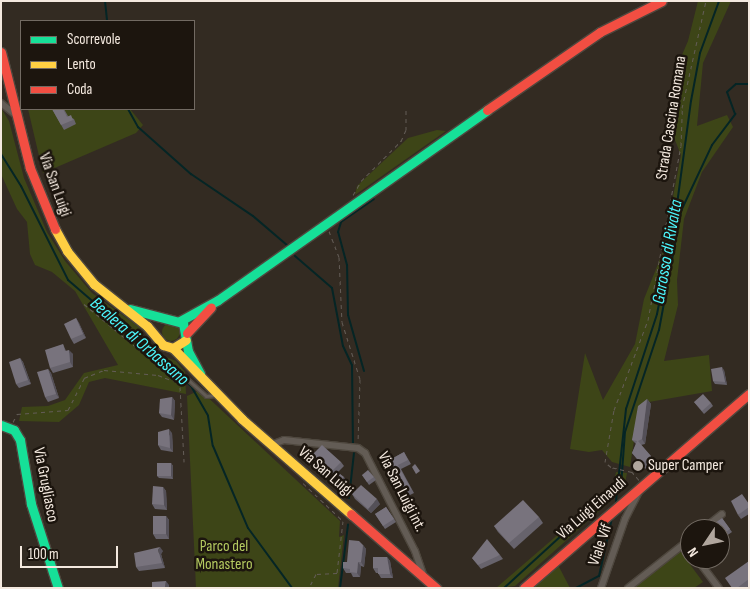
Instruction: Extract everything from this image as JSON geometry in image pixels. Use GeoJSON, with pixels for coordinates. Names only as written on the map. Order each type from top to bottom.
{"type":"FeatureCollection","features":[{"type":"Feature","properties":{"kind":"street"},"geometry":{"type":"LineString","coordinates":[[120,305],[166,320],[180,320],[218,300],[566,54],[600,32],[662,1]]}},
{"type":"Feature","properties":{"kind":"street","name":"Via San Luigi"},"geometry":{"type":"LineString","coordinates":[[1,52],[30,168],[58,236],[84,274],[157,335]]}},
{"type":"Feature","properties":{"kind":"street"},"geometry":{"type":"LineString","coordinates":[[1,103],[17,116]]}},
{"type":"Feature","properties":{"kind":"street"},"geometry":{"type":"LineString","coordinates":[[166,320],[159,325],[157,335],[163,345],[173,348],[218,300]]}},
{"type":"Feature","properties":{"kind":"street"},"geometry":{"type":"LineString","coordinates":[[180,320],[207,386]]}},
{"type":"Feature","properties":{"kind":"street","name":"Via San Luigi"},"geometry":{"type":"LineString","coordinates":[[173,348],[207,386],[271,445],[436,588]]}},
{"type":"Feature","properties":{"kind":"street","name":"Via Luigi Einaudi"},"geometry":{"type":"LineString","coordinates":[[524,588],[749,394]]}},
{"type":"Feature","properties":{"kind":"street","name":"Via Grugliasco"},"geometry":{"type":"LineString","coordinates":[[1,425],[14,430],[24,455],[38,531],[58,588]]}},
{"type":"Feature","properties":{"kind":"street","name":"Via San Luigi int."},"geometry":{"type":"LineString","coordinates":[[271,445],[284,440],[358,448],[374,466],[415,551],[424,578]]}},
{"type":"Feature","properties":{"kind":"street","name":"Viale Vif"},"geometry":{"type":"LineString","coordinates":[[601,588],[623,524],[642,485]]}},
{"type":"Feature","properties":{"kind":"street"},"geometry":{"type":"LineString","coordinates":[[622,503],[623,524]]}},
{"type":"Feature","properties":{"kind":"street"},"geometry":{"type":"LineString","coordinates":[[716,519],[722,514]]}},
{"type":"Feature","properties":{"kind":"street"},"geometry":{"type":"LineString","coordinates":[[628,588],[680,547]]}},
{"type":"Feature","properties":{"kind":"street"},"geometry":{"type":"LineString","coordinates":[[705,569],[719,588]]}},
{"type":"Feature","properties":{"kind":"street","name":"Via San Luigi"},"geometry":{"type":"LineString","coordinates":[[424,578],[431,588]]}},
{"type":"Feature","properties":{"kind":"lane"},"geometry":{"type":"LineString","coordinates":[[180,381],[185,377],[206,396],[212,398],[216,394]]}},
{"type":"Feature","properties":{"kind":"path","name":"Strada Cascina Romana"},"geometry":{"type":"LineString","coordinates":[[642,485],[626,469],[611,467],[605,462],[614,410],[648,320],[681,146],[682,108],[706,1]]}},
{"type":"Feature","properties":{"kind":"path"},"geometry":{"type":"LineString","coordinates":[[354,205],[352,198],[356,186],[404,137],[406,108]]}},
{"type":"Feature","properties":{"kind":"path"},"geometry":{"type":"LineString","coordinates":[[327,224],[339,257],[342,322],[360,379],[358,448]]}},
{"type":"Feature","properties":{"kind":"path"},"geometry":{"type":"LineString","coordinates":[[84,304],[180,381],[183,401],[184,462]]}},
{"type":"Feature","properties":{"kind":"path"},"geometry":{"type":"LineString","coordinates":[[14,430],[17,414],[68,410],[84,378],[104,370],[158,375],[180,381]]}},
{"type":"Feature","properties":{"kind":"path"},"geometry":{"type":"LineString","coordinates":[[309,588],[316,574],[337,574],[342,528]]}},
{"type":"Feature","properties":{"kind":"green space"},"geometry":{"type":"Polygon","coordinates":[[[698,1],[731,1],[703,63],[697,126],[727,115],[733,127],[702,172],[684,219],[677,280],[678,305],[664,361],[709,355],[712,391],[643,403],[638,414],[630,467],[612,462],[602,450],[589,452],[570,449],[585,353],[603,400],[635,344],[644,299],[662,254],[681,155],[671,130],[672,78],[688,41],[698,1]]]}},
{"type":"Feature","properties":{"kind":"green space"},"geometry":{"type":"Polygon","coordinates":[[[1,108],[9,121],[24,178],[47,232],[65,261],[92,293],[139,327],[144,339],[161,355],[176,361],[185,372],[186,394],[105,378],[89,382],[79,405],[59,422],[19,421],[22,407],[48,406],[65,400],[84,373],[118,365],[75,291],[52,272],[35,265],[30,254],[27,222],[17,209],[1,174],[1,108]]]}},
{"type":"Feature","properties":{"kind":"green space"},"geometry":{"type":"Polygon","coordinates":[[[28,110],[131,110],[143,125],[136,133],[43,173],[28,110]]]}},
{"type":"Feature","properties":{"kind":"green space"},"geometry":{"type":"Polygon","coordinates":[[[437,130],[446,131],[355,195],[357,186],[408,138],[437,130]]]}},
{"type":"Feature","properties":{"kind":"green space"},"geometry":{"type":"Polygon","coordinates":[[[171,323],[177,326],[180,332],[177,338],[171,341],[165,338],[162,332],[165,326],[171,323]]]}},
{"type":"Feature","properties":{"kind":"green space","name":"Parco del Monastero"},"geometry":{"type":"Polygon","coordinates":[[[200,390],[340,521],[339,537],[344,535],[338,588],[196,588],[187,396],[200,390]]]}},
{"type":"Feature","properties":{"kind":"green space"},"geometry":{"type":"Polygon","coordinates":[[[616,472],[627,473],[624,489],[515,586],[496,588],[613,487],[616,472]]]}},
{"type":"Feature","properties":{"kind":"green space"},"geometry":{"type":"Polygon","coordinates":[[[680,551],[680,569],[693,569],[703,582],[694,588],[633,588],[680,551]]]}},
{"type":"Feature","properties":{"kind":"green space"},"geometry":{"type":"Polygon","coordinates":[[[557,563],[570,588],[530,588],[557,563]]]}},
{"type":"Feature","properties":{"kind":"building"},"geometry":{"type":"Polygon","coordinates":[[[53,110],[64,110],[67,117],[71,115],[73,120],[61,125],[53,110]]]}},
{"type":"Feature","properties":{"kind":"building"},"geometry":{"type":"Polygon","coordinates":[[[76,318],[83,334],[71,339],[64,324],[76,318]]]}},
{"type":"Feature","properties":{"kind":"building"},"geometry":{"type":"Polygon","coordinates":[[[63,344],[65,351],[69,350],[70,362],[50,368],[45,350],[63,344]]]}},
{"type":"Feature","properties":{"kind":"building"},"geometry":{"type":"Polygon","coordinates":[[[20,358],[28,380],[16,384],[9,362],[20,358]]]}},
{"type":"Feature","properties":{"kind":"building"},"geometry":{"type":"Polygon","coordinates":[[[722,367],[725,382],[713,381],[711,369],[722,367]]]}},
{"type":"Feature","properties":{"kind":"building"},"geometry":{"type":"Polygon","coordinates":[[[48,369],[56,394],[45,397],[37,372],[48,369]]]}},
{"type":"Feature","properties":{"kind":"building"},"geometry":{"type":"Polygon","coordinates":[[[703,394],[711,403],[702,411],[694,402],[703,394]]]}},
{"type":"Feature","properties":{"kind":"building"},"geometry":{"type":"Polygon","coordinates":[[[172,397],[171,415],[159,413],[160,399],[172,397]]]}},
{"type":"Feature","properties":{"kind":"building"},"geometry":{"type":"Polygon","coordinates":[[[647,399],[642,439],[638,441],[651,456],[642,464],[632,453],[637,441],[632,440],[638,406],[647,399]]]}},
{"type":"Feature","properties":{"kind":"building"},"geometry":{"type":"Polygon","coordinates":[[[169,429],[170,448],[158,445],[158,432],[169,429]]]}},
{"type":"Feature","properties":{"kind":"building"},"geometry":{"type":"Polygon","coordinates":[[[322,445],[341,462],[330,473],[320,464],[316,469],[307,460],[322,445]]]}},
{"type":"Feature","properties":{"kind":"building"},"geometry":{"type":"Polygon","coordinates":[[[404,452],[408,460],[398,465],[411,489],[403,493],[386,462],[404,452]]]}},
{"type":"Feature","properties":{"kind":"building"},"geometry":{"type":"Polygon","coordinates":[[[157,463],[171,463],[171,476],[157,476],[157,463]]]}},
{"type":"Feature","properties":{"kind":"building"},"geometry":{"type":"Polygon","coordinates":[[[415,464],[420,471],[416,474],[412,467],[415,464]]]}},
{"type":"Feature","properties":{"kind":"building"},"geometry":{"type":"Polygon","coordinates":[[[368,470],[374,477],[367,482],[362,475],[368,470]]]}},
{"type":"Feature","properties":{"kind":"building"},"geometry":{"type":"Polygon","coordinates":[[[336,471],[344,477],[340,482],[332,475],[336,471]]]}},
{"type":"Feature","properties":{"kind":"building"},"geometry":{"type":"Polygon","coordinates":[[[361,485],[377,499],[368,509],[352,494],[361,485]]]}},
{"type":"Feature","properties":{"kind":"building"},"geometry":{"type":"Polygon","coordinates":[[[153,486],[163,487],[164,505],[152,504],[153,486]]]}},
{"type":"Feature","properties":{"kind":"building"},"geometry":{"type":"Polygon","coordinates":[[[742,494],[749,507],[738,515],[731,501],[742,494]]]}},
{"type":"Feature","properties":{"kind":"building"},"geometry":{"type":"Polygon","coordinates":[[[523,500],[539,517],[509,543],[494,526],[523,500]]]}},
{"type":"Feature","properties":{"kind":"building"},"geometry":{"type":"Polygon","coordinates":[[[386,507],[394,519],[383,526],[375,514],[386,507]]]}},
{"type":"Feature","properties":{"kind":"building"},"geometry":{"type":"Polygon","coordinates":[[[153,516],[166,516],[166,534],[153,534],[153,516]]]}},
{"type":"Feature","properties":{"kind":"building"},"geometry":{"type":"Polygon","coordinates":[[[487,539],[500,555],[478,565],[472,558],[487,539]]]}},
{"type":"Feature","properties":{"kind":"building"},"geometry":{"type":"Polygon","coordinates":[[[349,540],[359,541],[363,545],[361,562],[358,562],[357,573],[343,568],[343,562],[347,562],[349,540]]]}},
{"type":"Feature","properties":{"kind":"building"},"geometry":{"type":"Polygon","coordinates":[[[160,547],[158,550],[162,563],[136,567],[134,553],[160,547]]]}},
{"type":"Feature","properties":{"kind":"building"},"geometry":{"type":"Polygon","coordinates":[[[373,557],[387,557],[390,574],[378,574],[378,568],[373,568],[373,557]]]}},
{"type":"Feature","properties":{"kind":"building"},"geometry":{"type":"Polygon","coordinates":[[[749,561],[749,579],[737,588],[732,588],[725,578],[749,561]]]}},
{"type":"Feature","properties":{"kind":"building"},"geometry":{"type":"Polygon","coordinates":[[[166,581],[165,588],[152,588],[152,582],[166,581]]]}},
{"type":"Feature","properties":{"kind":"waterway"},"geometry":{"type":"LineString","coordinates":[[105,1],[107,20]]}},
{"type":"Feature","properties":{"kind":"waterway","name":"Garosso di Rivalta"},"geometry":{"type":"LineString","coordinates":[[616,501],[626,409],[657,314],[673,234],[691,101],[700,53],[719,1]]}},
{"type":"Feature","properties":{"kind":"waterway","name":"Bealera di Orbassano"},"geometry":{"type":"LineString","coordinates":[[621,486],[625,432],[659,330],[681,211],[712,145],[735,114],[727,92],[736,84],[749,84]]}},
{"type":"Feature","properties":{"kind":"waterway"},"geometry":{"type":"LineString","coordinates":[[129,110],[138,127],[191,174],[253,216],[287,245]]}},
{"type":"Feature","properties":{"kind":"waterway","name":"Bealera di Orbassano"},"geometry":{"type":"LineString","coordinates":[[1,154],[21,186],[68,280],[191,386],[208,416],[213,446],[248,528],[292,588]]}},
{"type":"Feature","properties":{"kind":"waterway"},"geometry":{"type":"LineString","coordinates":[[364,371],[348,315],[347,265],[338,232],[341,222],[374,199]]}},
{"type":"Feature","properties":{"kind":"waterway"},"geometry":{"type":"LineString","coordinates":[[295,256],[332,288],[343,346],[352,365],[353,443]]}},
{"type":"Feature","properties":{"kind":"waterway"},"geometry":{"type":"LineString","coordinates":[[349,498],[354,453]]}},
{"type":"Feature","properties":{"kind":"waterway","name":"Bealera di Orbassano"},"geometry":{"type":"LineString","coordinates":[[504,588],[597,503]]}},
{"type":"Feature","properties":{"kind":"waterway","name":"Garosso di Rivalta"},"geometry":{"type":"LineString","coordinates":[[576,588],[599,576],[612,518]]}},
{"type":"Feature","properties":{"kind":"waterway"},"geometry":{"type":"LineString","coordinates":[[340,588],[348,525]]}},
{"type":"Feature","properties":{"kind":"traffic: fast"},"geometry":{"type":"LineString","coordinates":[[180,321],[218,300],[487,110]]}},
{"type":"Feature","properties":{"kind":"traffic: fast"},"geometry":{"type":"LineString","coordinates":[[130,309],[183,323],[188,351],[200,374]]}},
{"type":"Feature","properties":{"kind":"traffic: fast"},"geometry":{"type":"LineString","coordinates":[[1,425],[14,430],[20,440],[31,504],[58,588]]}},
{"type":"Feature","properties":{"kind":"traffic: slow"},"geometry":{"type":"LineString","coordinates":[[55,229],[67,251],[94,284],[147,326],[163,345],[173,348],[186,340]]}},
{"type":"Feature","properties":{"kind":"traffic: slow"},"geometry":{"type":"LineString","coordinates":[[173,348],[242,419],[351,514]]}},
{"type":"Feature","properties":{"kind":"traffic: jam"},"geometry":{"type":"LineString","coordinates":[[487,110],[600,32],[662,1]]}},
{"type":"Feature","properties":{"kind":"traffic: jam"},"geometry":{"type":"LineString","coordinates":[[1,52],[30,168],[55,229]]}},
{"type":"Feature","properties":{"kind":"traffic: jam"},"geometry":{"type":"LineString","coordinates":[[187,333],[211,307]]}},
{"type":"Feature","properties":{"kind":"traffic: jam"},"geometry":{"type":"LineString","coordinates":[[524,588],[749,394]]}},
{"type":"Feature","properties":{"kind":"traffic: jam"},"geometry":{"type":"LineString","coordinates":[[351,514],[436,588]]}},
{"type":"Feature","properties":{"kind":"place","name":"Super Camper"},"geometry":{"type":"Point","coordinates":[638,466]}}]}
